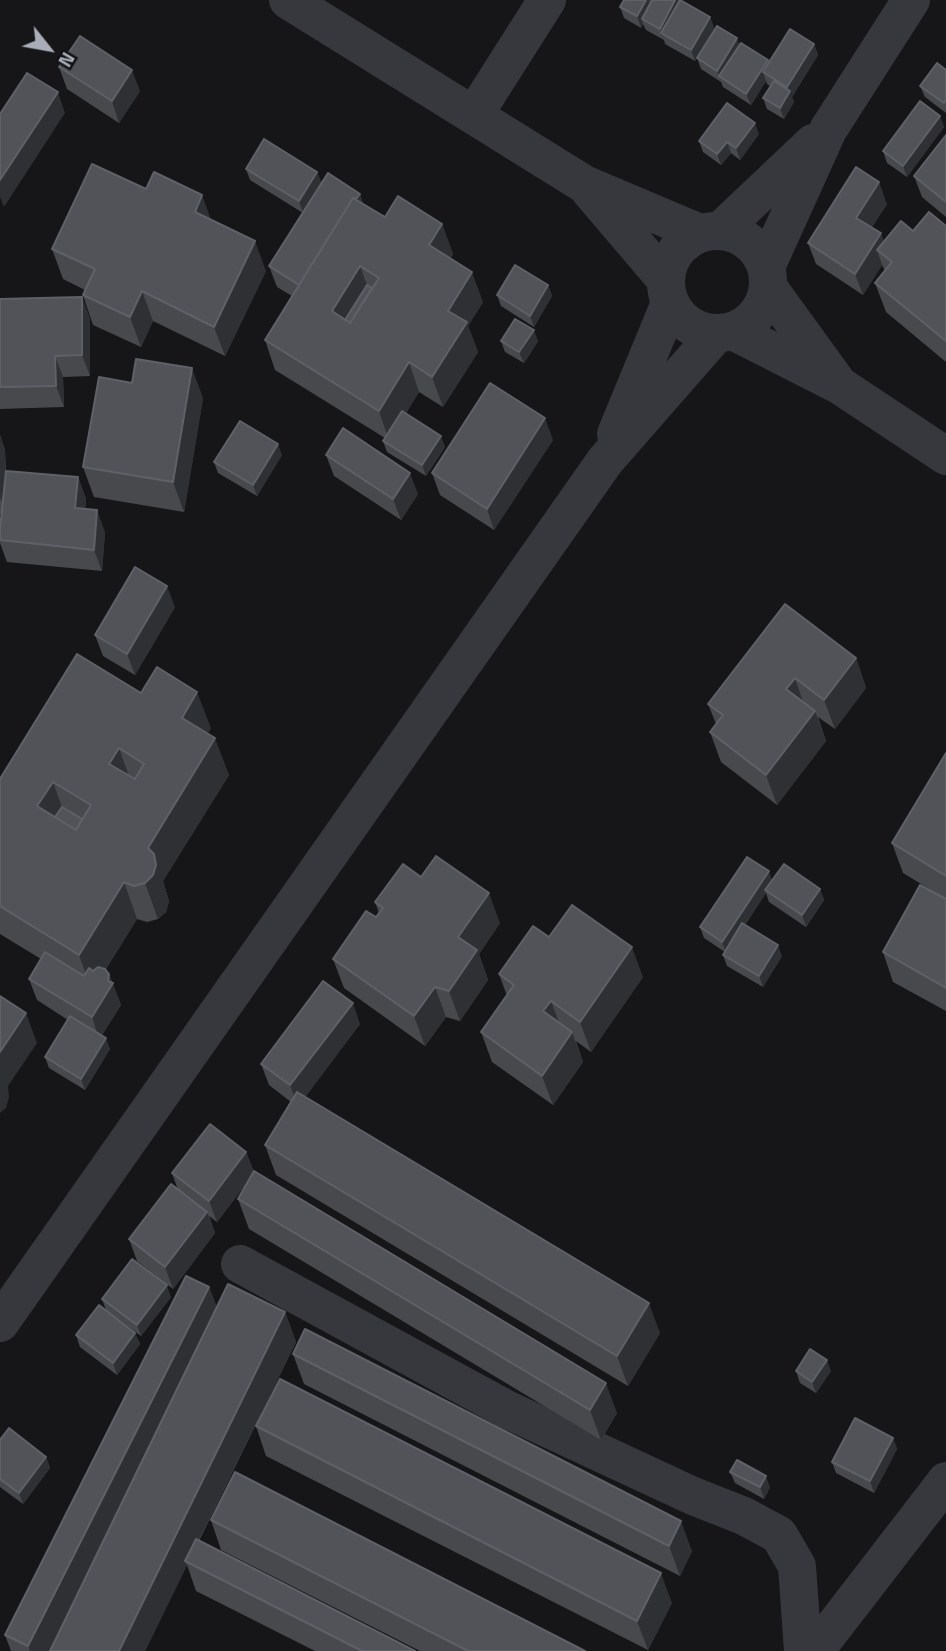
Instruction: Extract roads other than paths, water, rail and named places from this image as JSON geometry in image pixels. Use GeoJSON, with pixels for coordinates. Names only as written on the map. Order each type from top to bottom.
{"type":"FeatureCollection","features":[{"type":"Feature","properties":{"kind":"street"},"geometry":{"type":"LineString","coordinates":[[474,115],[547,0]]}},
{"type":"Feature","properties":{"kind":"street"},"geometry":{"type":"LineString","coordinates":[[0,1322],[605,461],[724,332],[750,321],[763,306],[767,277],[828,130],[911,0]]}},
{"type":"Feature","properties":{"kind":"street"},"geometry":{"type":"LineString","coordinates":[[310,6],[584,184],[710,232],[736,234],[749,241],[759,252],[767,277],[839,385]]}},
{"type":"Feature","properties":{"kind":"street"},"geometry":{"type":"LineString","coordinates":[[605,461],[667,291],[670,259],[682,243],[710,232],[828,130]]}},
{"type":"Feature","properties":{"kind":"street"},"geometry":{"type":"LineString","coordinates":[[584,184],[667,291],[681,319],[697,330],[724,332],[839,385],[946,456]]}},
{"type":"Feature","properties":{"kind":"street"},"geometry":{"type":"LineString","coordinates":[[240,1264],[506,1409],[693,1496],[744,1516],[779,1535],[797,1566],[803,1651]]}},
{"type":"Feature","properties":{"kind":"street"},"geometry":{"type":"LineString","coordinates":[[814,1651],[946,1480]]}}]}
